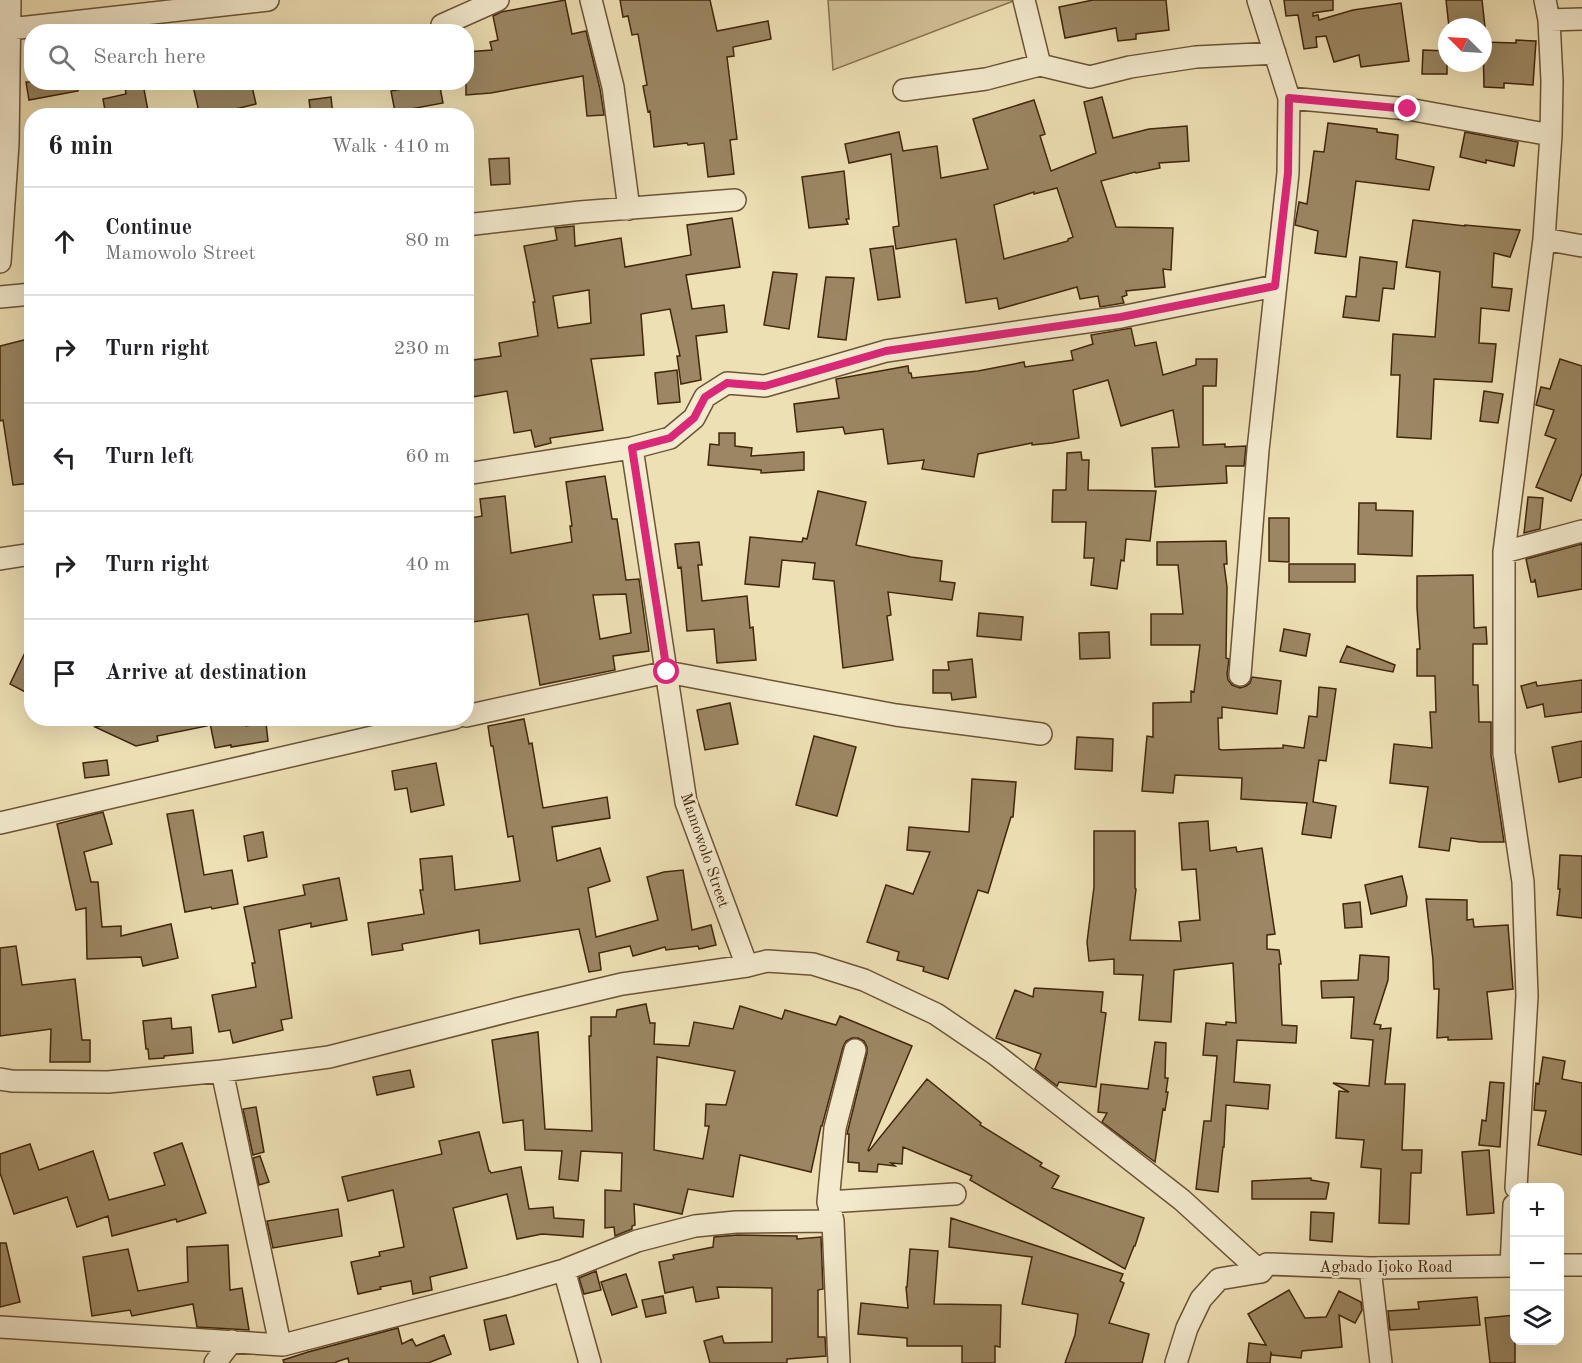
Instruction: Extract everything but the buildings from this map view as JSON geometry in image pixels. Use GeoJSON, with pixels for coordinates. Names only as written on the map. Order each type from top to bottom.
{"type":"FeatureCollection","features":[{"type":"Feature","properties":{"kind":"street"},"geometry":{"type":"LineString","coordinates":[[0,262],[8,144],[10,0]]}},
{"type":"Feature","properties":{"kind":"street"},"geometry":{"type":"LineString","coordinates":[[54,24],[268,0]]}},
{"type":"Feature","properties":{"kind":"street"},"geometry":{"type":"LineString","coordinates":[[444,24],[498,0]]}},
{"type":"Feature","properties":{"kind":"street"},"geometry":{"type":"LineString","coordinates":[[591,0],[613,87],[629,208]]}},
{"type":"Feature","properties":{"kind":"street"},"geometry":{"type":"LineString","coordinates":[[1024,0],[1040,65]]}},
{"type":"Feature","properties":{"kind":"street"},"geometry":{"type":"LineString","coordinates":[[1240,675],[1258,450],[1288,173],[1289,98],[1258,0]]}},
{"type":"Feature","properties":{"kind":"street"},"geometry":{"type":"LineString","coordinates":[[1515,1183],[1527,996],[1523,882],[1504,753],[1504,552],[1544,239],[1552,81],[1547,10],[1582,19]]}},
{"type":"Feature","properties":{"kind":"street"},"geometry":{"type":"LineString","coordinates":[[10,29],[24,27]]}},
{"type":"Feature","properties":{"kind":"street"},"geometry":{"type":"LineString","coordinates":[[904,90],[987,79],[1040,65],[1090,77],[1130,67],[1196,57],[1275,53]]}},
{"type":"Feature","properties":{"kind":"street"},"geometry":{"type":"LineString","coordinates":[[1289,98],[1408,109],[1551,135]]}},
{"type":"Feature","properties":{"kind":"street"},"geometry":{"type":"LineString","coordinates":[[474,224],[629,208],[735,200]]}},
{"type":"Feature","properties":{"kind":"street"},"geometry":{"type":"LineString","coordinates":[[1544,239],[1582,246]]}},
{"type":"Feature","properties":{"kind":"street"},"geometry":{"type":"LineString","coordinates":[[474,473],[632,448],[670,438],[694,418],[705,397],[727,383],[765,386],[886,351],[1121,317],[1275,286]]}},
{"type":"Feature","properties":{"kind":"street"},"geometry":{"type":"LineString","coordinates":[[0,297],[24,295]]}},
{"type":"Feature","properties":{"kind":"street","name":"Mamowolo Street"},"geometry":{"type":"LineString","coordinates":[[632,448],[686,802],[747,966]]}},
{"type":"Feature","properties":{"kind":"street"},"geometry":{"type":"LineString","coordinates":[[1504,552],[1582,531]]}},
{"type":"Feature","properties":{"kind":"street"},"geometry":{"type":"LineString","coordinates":[[0,560],[24,556]]}},
{"type":"Feature","properties":{"kind":"street"},"geometry":{"type":"LineString","coordinates":[[474,714],[667,672],[896,715],[1041,734]]}},
{"type":"Feature","properties":{"kind":"street"},"geometry":{"type":"LineString","coordinates":[[0,823],[420,726]]}},
{"type":"Feature","properties":{"kind":"street"},"geometry":{"type":"LineString","coordinates":[[0,1079],[108,1082],[222,1071],[329,1057],[506,1011],[622,984],[747,966],[767,961],[813,963],[864,980],[936,1014],[995,1054],[1182,1200],[1261,1272]]}},
{"type":"Feature","properties":{"kind":"street"},"geometry":{"type":"LineString","coordinates":[[838,1363],[836,1277],[830,1212],[835,1128],[855,1050]]}},
{"type":"Feature","properties":{"kind":"street"},"geometry":{"type":"LineString","coordinates":[[222,1071],[285,1351]]}},
{"type":"Feature","properties":{"kind":"street"},"geometry":{"type":"LineString","coordinates":[[0,1327],[231,1341],[285,1351],[564,1270],[637,1241],[695,1226],[830,1212],[955,1194]]}},
{"type":"Feature","properties":{"kind":"street","name":"Agbado Ijoko Road"},"geometry":{"type":"LineString","coordinates":[[1261,1272],[1267,1264],[1371,1268],[1510,1266]]}},
{"type":"Feature","properties":{"kind":"street"},"geometry":{"type":"LineString","coordinates":[[1564,1265],[1582,1265]]}},
{"type":"Feature","properties":{"kind":"street"},"geometry":{"type":"LineString","coordinates":[[1371,1268],[1381,1363]]}},
{"type":"Feature","properties":{"kind":"street"},"geometry":{"type":"LineString","coordinates":[[564,1270],[590,1363]]}},
{"type":"Feature","properties":{"kind":"street"},"geometry":{"type":"LineString","coordinates":[[1176,1363],[1187,1328],[1201,1299],[1219,1279],[1261,1272]]}},
{"type":"Feature","properties":{"kind":"street"},"geometry":{"type":"LineString","coordinates":[[215,1363],[231,1341]]}},
{"type":"Feature","properties":{"kind":"shaded area"},"geometry":{"type":"Polygon","coordinates":[[[828,0],[1016,0],[833,70],[828,0]]]}},
{"type":"Feature","properties":{"kind":"route"},"geometry":{"type":"LineString","coordinates":[[667,672],[632,448],[670,438],[694,418],[705,397],[727,383],[765,386],[886,351],[1121,317],[1275,286],[1288,173],[1289,98],[1408,109]]}}]}
